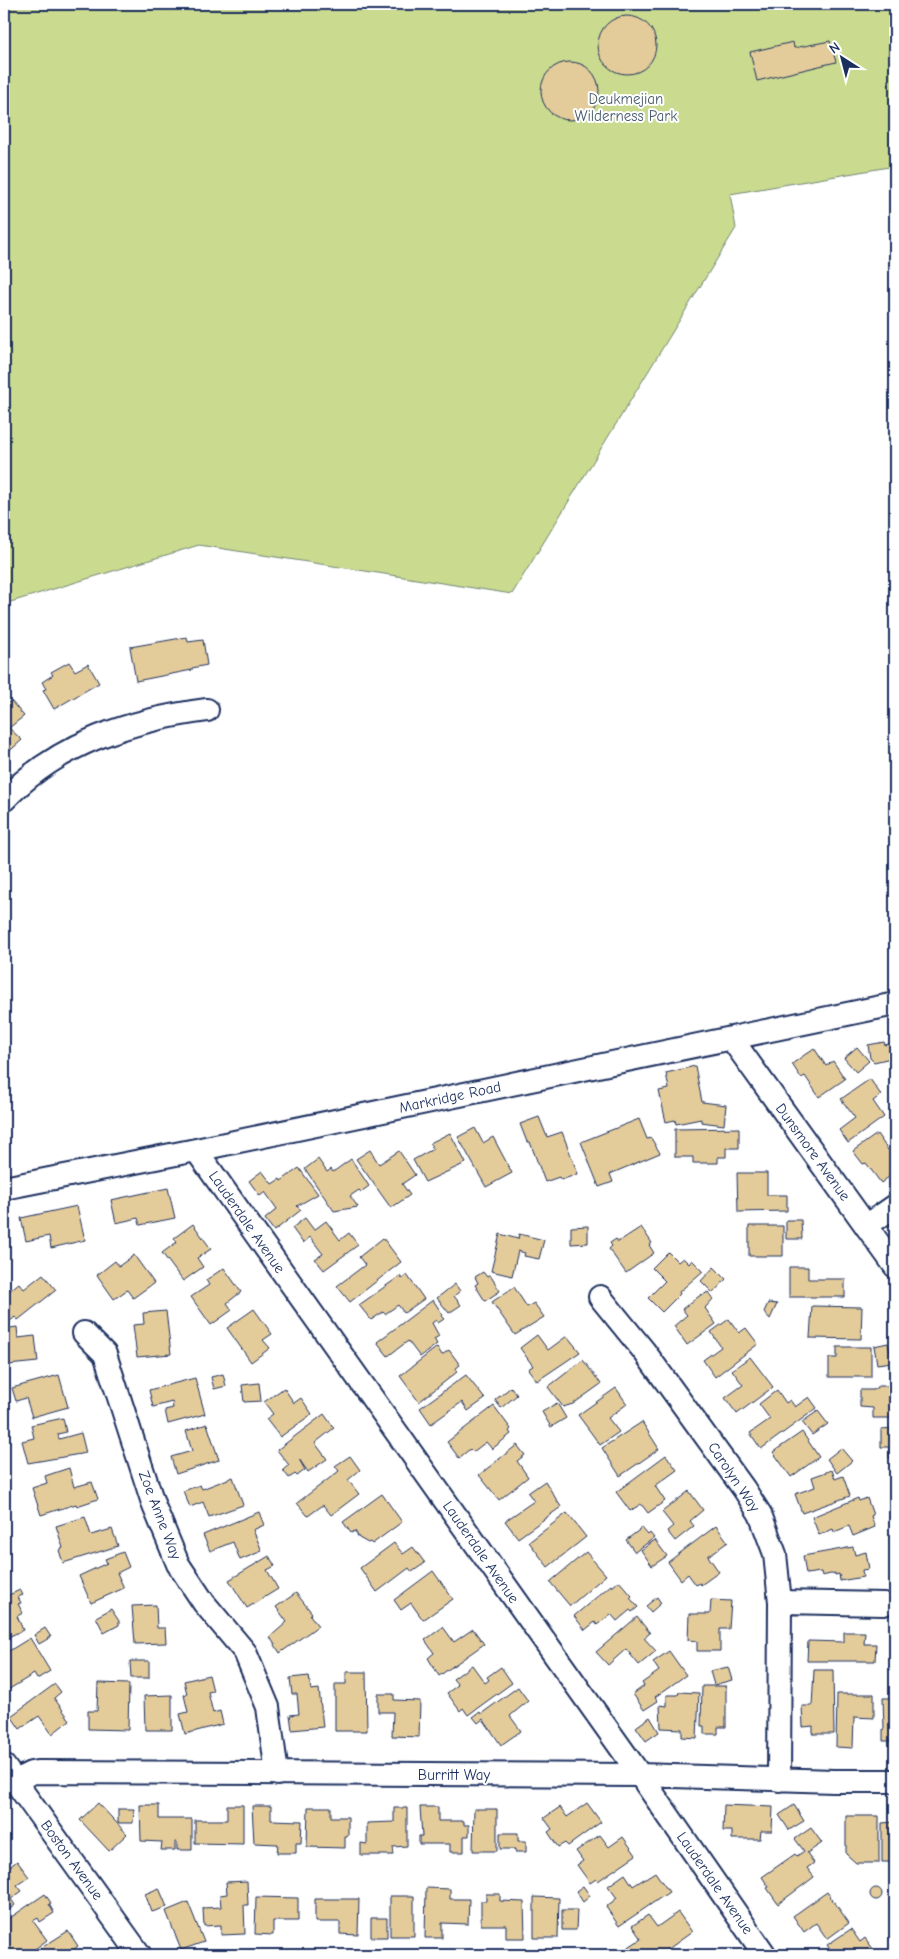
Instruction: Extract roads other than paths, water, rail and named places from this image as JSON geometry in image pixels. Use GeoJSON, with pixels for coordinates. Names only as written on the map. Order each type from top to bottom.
{"type":"FeatureCollection","features":[{"type":"Feature","properties":{"kind":"street"},"geometry":{"type":"LineString","coordinates":[[4,800],[50,760],[106,732],[169,715],[207,710]]}},
{"type":"Feature","properties":{"kind":"street","name":"Markridge Road"},"geometry":{"type":"LineString","coordinates":[[4,1188],[196,1150],[895,1004]]}},
{"type":"Feature","properties":{"kind":"street","name":"Dunsmore Avenue"},"geometry":{"type":"LineString","coordinates":[[730,1038],[895,1266]]}},
{"type":"Feature","properties":{"kind":"street","name":"Lauderdale Avenue"},"geometry":{"type":"LineString","coordinates":[[196,1150],[640,1775],[765,1955]]}},
{"type":"Feature","properties":{"kind":"street"},"geometry":{"type":"LineString","coordinates":[[866,1226],[895,1206]]}},
{"type":"Feature","properties":{"kind":"street","name":"Carolyn Way"},"geometry":{"type":"LineString","coordinates":[[600,1297],[644,1351],[739,1481],[760,1514],[775,1554],[780,1602],[780,1780]]}},
{"type":"Feature","properties":{"kind":"street","name":"Zoe Anne Way"},"geometry":{"type":"LineString","coordinates":[[84,1333],[105,1354],[154,1506],[178,1564],[204,1603],[245,1652],[268,1708],[277,1774]]}},
{"type":"Feature","properties":{"kind":"street"},"geometry":{"type":"LineString","coordinates":[[780,1602],[884,1604]]}},
{"type":"Feature","properties":{"kind":"street","name":"Burritt Way"},"geometry":{"type":"LineString","coordinates":[[9,1773],[640,1775],[780,1780],[895,1781]]}},
{"type":"Feature","properties":{"kind":"street","name":"Boston Avenue"},"geometry":{"type":"LineString","coordinates":[[9,1773],[140,1955]]}},
{"type":"Feature","properties":{"kind":"park label","name":"Deukmejian Wilderness Park"},"geometry":{"type":"Point","coordinates":[626,108]}}]}
